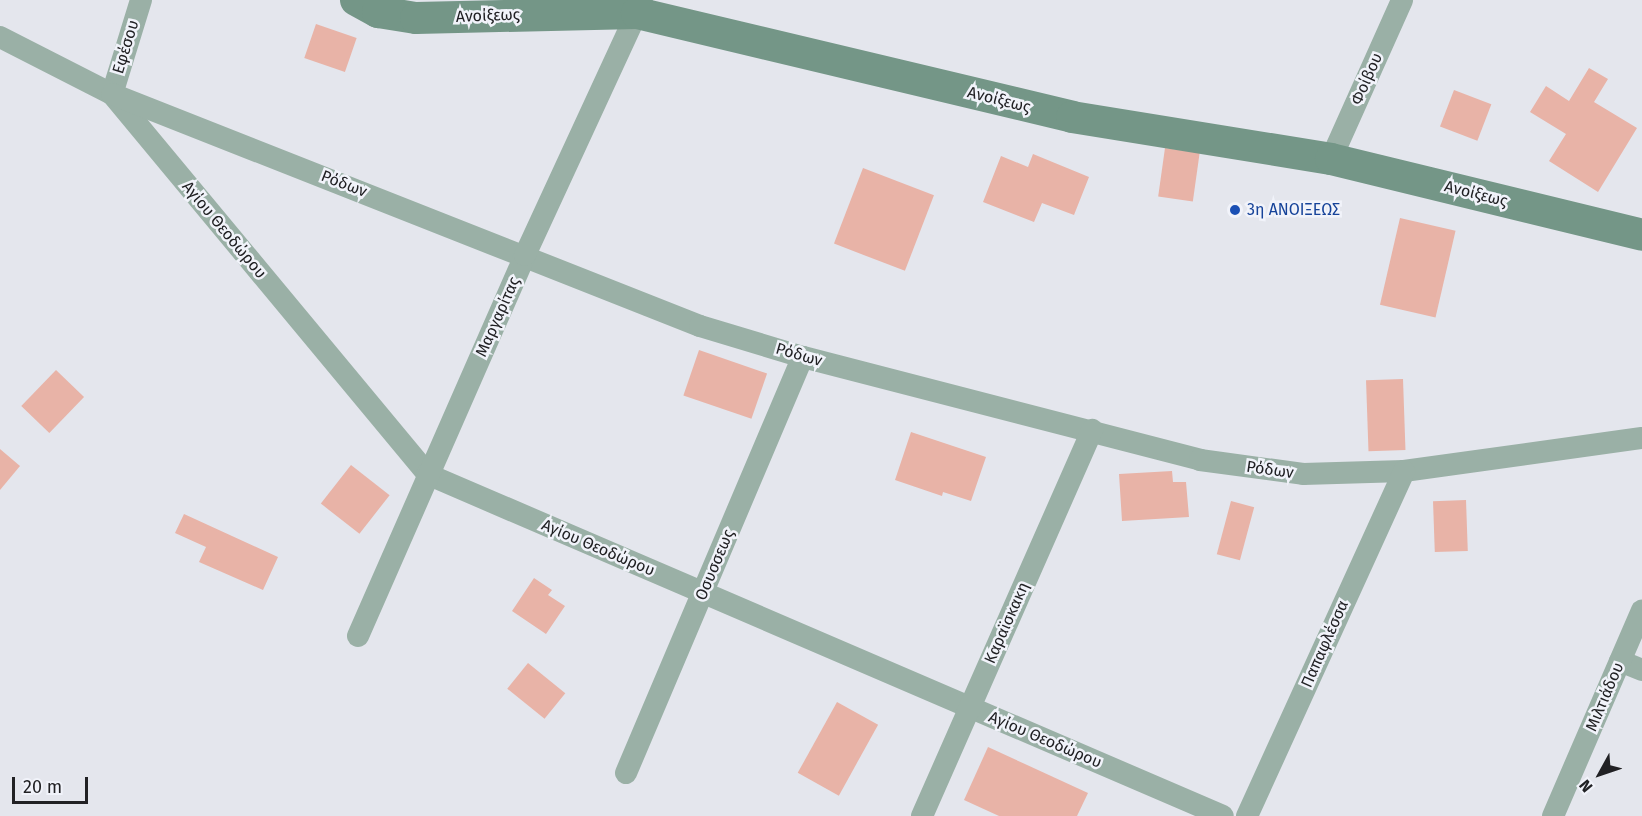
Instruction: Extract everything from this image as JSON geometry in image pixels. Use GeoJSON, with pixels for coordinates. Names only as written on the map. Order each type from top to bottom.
{"type":"FeatureCollection","features":[{"type":"Feature","properties":{"kind":"street","name":"Εφέσου"},"geometry":{"type":"LineString","coordinates":[[112,94],[141,0]]}},
{"type":"Feature","properties":{"kind":"street","name":"Ανοίξεως"},"geometry":{"type":"LineString","coordinates":[[356,0],[378,12],[391,7],[416,18],[640,7],[1072,117],[1332,159],[1642,235]]}},
{"type":"Feature","properties":{"kind":"street","name":"Φοίβου"},"geometry":{"type":"LineString","coordinates":[[1332,159],[1402,0]]}},
{"type":"Feature","properties":{"kind":"street","name":"Μαργαρίτας"},"geometry":{"type":"LineString","coordinates":[[358,636],[427,474],[525,255],[640,7]]}},
{"type":"Feature","properties":{"kind":"street","name":"Ρόδων"},"geometry":{"type":"LineString","coordinates":[[0,38],[112,94],[525,255],[700,326],[803,357],[1092,430],[1200,460],[1303,474],[1404,471],[1642,438]]}},
{"type":"Feature","properties":{"kind":"street","name":"Αγίου Θεοδώρου"},"geometry":{"type":"LineString","coordinates":[[112,94],[427,474],[1223,816]]}},
{"type":"Feature","properties":{"kind":"street","name":"Οσυσσεως"},"geometry":{"type":"LineString","coordinates":[[626,773],[803,357]]}},
{"type":"Feature","properties":{"kind":"street","name":"Καραϊσκακη"},"geometry":{"type":"LineString","coordinates":[[922,816],[1092,430]]}},
{"type":"Feature","properties":{"kind":"street","name":"Παπαφλέσσα"},"geometry":{"type":"LineString","coordinates":[[1247,816],[1404,471]]}},
{"type":"Feature","properties":{"kind":"street","name":"Μιλτιάδου"},"geometry":{"type":"LineString","coordinates":[[1553,816],[1642,610]]}},
{"type":"Feature","properties":{"kind":"street"},"geometry":{"type":"LineString","coordinates":[[1620,661],[1642,670]]}},
{"type":"Feature","properties":{"kind":"building"},"geometry":{"type":"Polygon","coordinates":[[[316,24],[357,38],[345,72],[304,58],[316,24]]]}},
{"type":"Feature","properties":{"kind":"building"},"geometry":{"type":"Polygon","coordinates":[[[1589,68],[1608,79],[1594,102],[1637,128],[1598,192],[1549,161],[1566,134],[1530,112],[1546,86],[1569,101],[1589,68]]]}},
{"type":"Feature","properties":{"kind":"building"},"geometry":{"type":"Polygon","coordinates":[[[1454,90],[1491,104],[1477,141],[1440,126],[1454,90]]]}},
{"type":"Feature","properties":{"kind":"building"},"geometry":{"type":"Polygon","coordinates":[[[1165,148],[1200,153],[1193,201],[1158,197],[1165,148]]]}},
{"type":"Feature","properties":{"kind":"building"},"geometry":{"type":"Polygon","coordinates":[[[1033,154],[1089,177],[1074,215],[1042,203],[1034,222],[983,202],[1001,156],[1028,167],[1033,154]]]}},
{"type":"Feature","properties":{"kind":"building"},"geometry":{"type":"Polygon","coordinates":[[[863,168],[934,195],[905,271],[834,244],[863,168]]]}},
{"type":"Feature","properties":{"kind":"building"},"geometry":{"type":"Polygon","coordinates":[[[1400,218],[1456,231],[1436,318],[1380,305],[1400,218]]]}},
{"type":"Feature","properties":{"kind":"building"},"geometry":{"type":"Polygon","coordinates":[[[699,350],[767,373],[751,419],[683,395],[699,350]]]}},
{"type":"Feature","properties":{"kind":"building"},"geometry":{"type":"Polygon","coordinates":[[[56,370],[84,397],[49,433],[21,406],[56,370]]]}},
{"type":"Feature","properties":{"kind":"building"},"geometry":{"type":"Polygon","coordinates":[[[1403,379],[1405,450],[1369,451],[1366,380],[1403,379]]]}},
{"type":"Feature","properties":{"kind":"building"},"geometry":{"type":"Polygon","coordinates":[[[911,432],[986,457],[971,501],[943,492],[942,496],[895,480],[911,432]]]}},
{"type":"Feature","properties":{"kind":"building"},"geometry":{"type":"Polygon","coordinates":[[[0,449],[20,466],[0,490],[0,449]]]}},
{"type":"Feature","properties":{"kind":"building"},"geometry":{"type":"Polygon","coordinates":[[[351,465],[390,495],[359,534],[321,504],[351,465]]]}},
{"type":"Feature","properties":{"kind":"building"},"geometry":{"type":"Polygon","coordinates":[[[1172,471],[1173,482],[1186,482],[1189,517],[1122,521],[1119,474],[1172,471]]]}},
{"type":"Feature","properties":{"kind":"building"},"geometry":{"type":"Polygon","coordinates":[[[1466,500],[1468,551],[1435,552],[1433,501],[1466,500]]]}},
{"type":"Feature","properties":{"kind":"building"},"geometry":{"type":"Polygon","coordinates":[[[1231,501],[1254,507],[1240,560],[1217,554],[1231,501]]]}},
{"type":"Feature","properties":{"kind":"building"},"geometry":{"type":"Polygon","coordinates":[[[184,514],[278,557],[263,590],[199,562],[206,547],[175,533],[184,514]]]}},
{"type":"Feature","properties":{"kind":"building"},"geometry":{"type":"Polygon","coordinates":[[[534,578],[552,590],[548,595],[565,606],[546,634],[512,611],[534,578]]]}},
{"type":"Feature","properties":{"kind":"building"},"geometry":{"type":"Polygon","coordinates":[[[528,663],[565,693],[545,719],[507,689],[528,663]]]}},
{"type":"Feature","properties":{"kind":"building"},"geometry":{"type":"Polygon","coordinates":[[[837,702],[878,725],[839,796],[798,773],[837,702]]]}},
{"type":"Feature","properties":{"kind":"building"},"geometry":{"type":"Polygon","coordinates":[[[988,747],[1088,793],[1077,816],[999,816],[964,800],[988,747]]]}},
{"type":"Feature","properties":{"kind":"place","name":"3η ΑΝΟΙΞΕΩΣ"},"geometry":{"type":"Point","coordinates":[1235,210]}}]}
